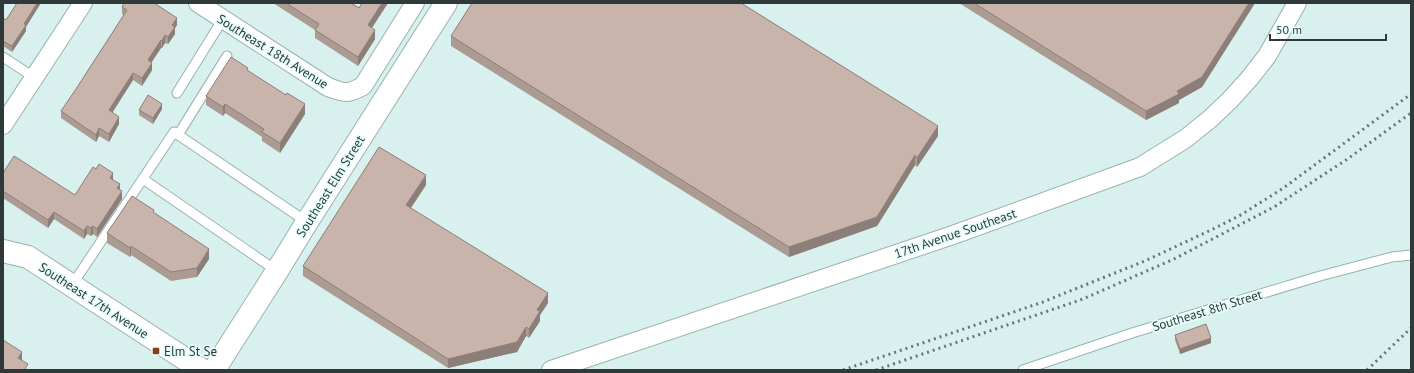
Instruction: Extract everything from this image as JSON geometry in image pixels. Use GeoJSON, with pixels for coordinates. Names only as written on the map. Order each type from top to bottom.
{"type":"FeatureCollection","features":[{"type":"Feature","properties":{"kind":"street"},"geometry":{"type":"LineString","coordinates":[[3,125],[83,3]]}},
{"type":"Feature","properties":{"kind":"street","name":"Southeast 18th Avenue"},"geometry":{"type":"LineString","coordinates":[[198,3],[328,87],[341,92],[350,92],[363,86],[415,3]]}},
{"type":"Feature","properties":{"kind":"street","name":"Southeast Elm Street"},"geometry":{"type":"LineString","coordinates":[[214,370],[446,3]]}},
{"type":"Feature","properties":{"kind":"street","name":"17th Avenue Southeast"},"geometry":{"type":"LineString","coordinates":[[551,370],[953,235],[1140,167],[1185,139],[1210,119],[1230,100],[1267,56],[1297,3]]}},
{"type":"Feature","properties":{"kind":"street","name":"Southeast 17th Avenue"},"geometry":{"type":"LineString","coordinates":[[3,251],[28,257],[202,370]]}},
{"type":"Feature","properties":{"kind":"lane"},"geometry":{"type":"LineString","coordinates":[[178,93],[224,19]]}},
{"type":"Feature","properties":{"kind":"lane"},"geometry":{"type":"LineString","coordinates":[[178,135],[227,56]]}},
{"type":"Feature","properties":{"kind":"lane"},"geometry":{"type":"LineString","coordinates":[[3,57],[35,78]]}},
{"type":"Feature","properties":{"kind":"lane"},"geometry":{"type":"LineString","coordinates":[[72,285],[174,132],[307,222]]}},
{"type":"Feature","properties":{"kind":"lane"},"geometry":{"type":"LineString","coordinates":[[143,179],[277,271]]}},
{"type":"Feature","properties":{"kind":"lane","name":"Southeast 8th Street"},"geometry":{"type":"LineString","coordinates":[[1023,370],[1037,368],[1154,326],[1320,276],[1392,257],[1411,255]]}},
{"type":"Feature","properties":{"kind":"building"},"geometry":{"type":"Polygon","coordinates":[[[17,3],[37,3],[24,24],[26,25],[12,46],[3,41],[3,18],[6,20],[17,3]]]}},
{"type":"Feature","properties":{"kind":"building"},"geometry":{"type":"Polygon","coordinates":[[[124,3],[154,3],[177,18],[172,25],[175,27],[168,37],[165,35],[148,60],[152,63],[142,78],[133,73],[109,110],[119,117],[109,134],[99,128],[96,135],[61,111],[127,10],[122,7],[124,3]]]}},
{"type":"Feature","properties":{"kind":"building"},"geometry":{"type":"Polygon","coordinates":[[[286,3],[351,3],[359,8],[362,3],[382,3],[368,25],[375,30],[358,57],[315,30],[319,24],[286,3]]]}},
{"type":"Feature","properties":{"kind":"building"},"geometry":{"type":"Polygon","coordinates":[[[472,3],[741,3],[938,126],[917,158],[915,155],[877,217],[789,247],[451,36],[472,3]]]}},
{"type":"Feature","properties":{"kind":"building"},"geometry":{"type":"Polygon","coordinates":[[[974,3],[1249,3],[1202,77],[1177,91],[1179,94],[1146,111],[974,3]]]}},
{"type":"Feature","properties":{"kind":"building"},"geometry":{"type":"Polygon","coordinates":[[[231,57],[248,68],[247,70],[286,95],[287,93],[305,104],[280,143],[262,132],[264,129],[225,104],[223,107],[206,96],[231,57]]]}},
{"type":"Feature","properties":{"kind":"building"},"geometry":{"type":"Polygon","coordinates":[[[148,95],[162,104],[153,118],[139,110],[148,95]]]}},
{"type":"Feature","properties":{"kind":"building"},"geometry":{"type":"Polygon","coordinates":[[[379,147],[426,175],[406,205],[548,293],[537,310],[540,311],[529,329],[526,327],[517,342],[448,359],[303,266],[379,147]]]}},
{"type":"Feature","properties":{"kind":"building"},"geometry":{"type":"Polygon","coordinates":[[[14,156],[75,195],[93,167],[96,169],[99,164],[113,173],[110,178],[120,184],[117,188],[122,191],[97,229],[93,226],[91,228],[87,226],[84,231],[54,212],[48,220],[3,191],[3,173],[14,156]]]}},
{"type":"Feature","properties":{"kind":"building"},"geometry":{"type":"Polygon","coordinates":[[[132,196],[154,210],[153,212],[209,249],[197,268],[171,272],[131,246],[130,248],[107,233],[132,196]]]}},
{"type":"Feature","properties":{"kind":"building"},"geometry":{"type":"Polygon","coordinates":[[[1206,324],[1211,338],[1180,349],[1175,335],[1206,324]]]}},
{"type":"Feature","properties":{"kind":"building"},"geometry":{"type":"Polygon","coordinates":[[[3,340],[22,352],[18,358],[28,364],[25,369],[28,370],[3,370],[3,340]]]}},
{"type":"Feature","properties":{"kind":"railway"},"geometry":{"type":"LineString","coordinates":[[843,370],[1043,302],[1147,260],[1211,230],[1239,216],[1282,189],[1411,94]]}},
{"type":"Feature","properties":{"kind":"railway"},"geometry":{"type":"LineString","coordinates":[[876,370],[1083,299],[1174,259],[1274,207],[1346,160],[1411,113]]}},
{"type":"Feature","properties":{"kind":"railway"},"geometry":{"type":"LineString","coordinates":[[1367,370],[1411,328]]}},
{"type":"Feature","properties":{"kind":"place","name":"Elm St Se"},"geometry":{"type":"Point","coordinates":[156,351]}}]}
